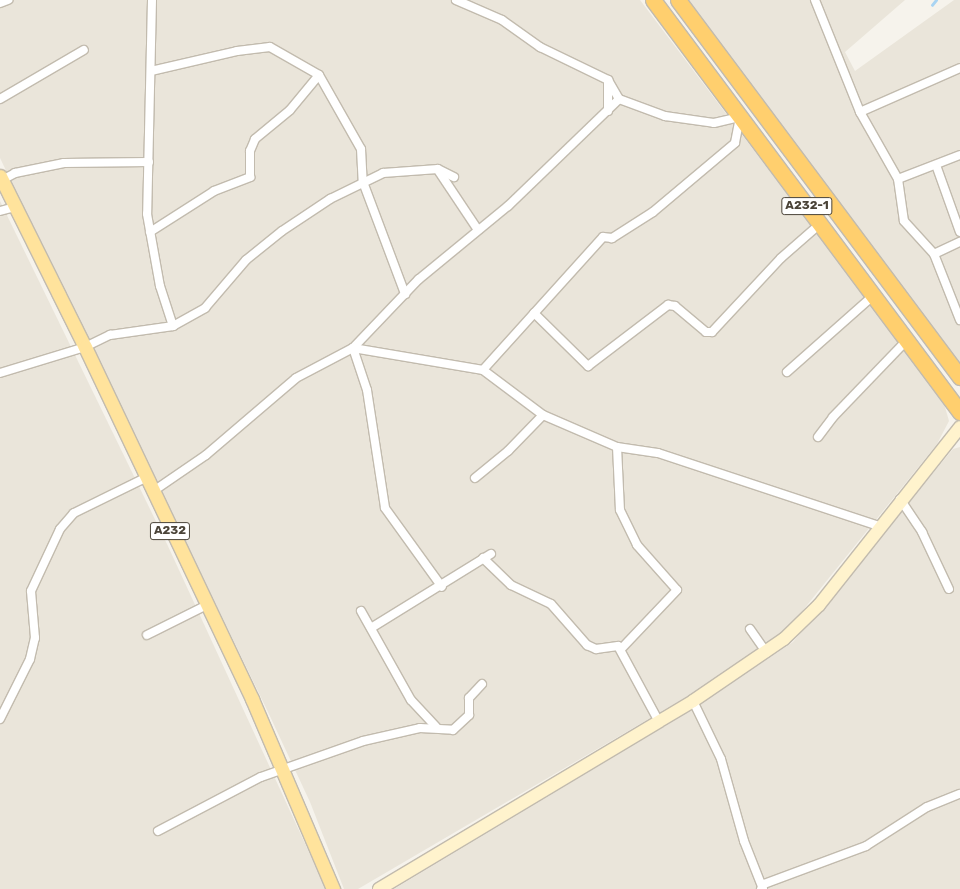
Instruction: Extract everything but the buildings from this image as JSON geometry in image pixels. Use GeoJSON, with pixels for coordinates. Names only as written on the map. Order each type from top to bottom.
{"type":"FeatureCollection","features":[{"type":"Feature","properties":{"kind":"highway","name":"A232-1"},"geometry":{"type":"LineString","coordinates":[[653,0],[960,412]]}},
{"type":"Feature","properties":{"kind":"highway","name":"A232-1"},"geometry":{"type":"LineString","coordinates":[[678,0],[960,377]]}},
{"type":"Feature","properties":{"kind":"main road","name":"A232"},"geometry":{"type":"LineString","coordinates":[[1,178],[85,347],[145,478],[207,605],[283,771],[333,889]]}},
{"type":"Feature","properties":{"kind":"main road"},"geometry":{"type":"LineString","coordinates":[[379,889],[658,720],[693,701],[767,653],[818,605],[879,526],[960,426]]}},
{"type":"Feature","properties":{"kind":"street"},"geometry":{"type":"LineString","coordinates":[[0,3],[8,0]]}},
{"type":"Feature","properties":{"kind":"street"},"geometry":{"type":"LineString","coordinates":[[152,0],[151,71],[147,77],[149,162],[146,214],[160,286],[173,326]]}},
{"type":"Feature","properties":{"kind":"street"},"geometry":{"type":"LineString","coordinates":[[456,0],[502,20],[540,47],[608,80],[619,99],[672,117],[714,123],[740,117],[734,143],[653,212],[612,238],[603,237],[483,370]]}},
{"type":"Feature","properties":{"kind":"street"},"geometry":{"type":"LineString","coordinates":[[815,0],[860,112],[898,179],[904,220],[934,254],[960,320]]}},
{"type":"Feature","properties":{"kind":"street"},"geometry":{"type":"LineString","coordinates":[[151,71],[237,51],[270,47],[319,76],[360,149],[363,182],[405,294]]}},
{"type":"Feature","properties":{"kind":"street"},"geometry":{"type":"LineString","coordinates":[[0,99],[84,50]]}},
{"type":"Feature","properties":{"kind":"street"},"geometry":{"type":"LineString","coordinates":[[860,112],[960,68]]}},
{"type":"Feature","properties":{"kind":"street"},"geometry":{"type":"LineString","coordinates":[[150,232],[214,190],[250,177],[250,151],[255,139],[290,110],[319,76]]}},
{"type":"Feature","properties":{"kind":"street"},"geometry":{"type":"LineString","coordinates":[[608,80],[608,111]]}},
{"type":"Feature","properties":{"kind":"street"},"geometry":{"type":"LineString","coordinates":[[152,492],[206,455],[296,378],[353,348],[405,294],[478,230],[508,206],[619,99]]}},
{"type":"Feature","properties":{"kind":"street"},"geometry":{"type":"LineString","coordinates":[[898,179],[960,156]]}},
{"type":"Feature","properties":{"kind":"street"},"geometry":{"type":"LineString","coordinates":[[1,178],[15,172],[64,163],[149,162]]}},
{"type":"Feature","properties":{"kind":"street"},"geometry":{"type":"LineString","coordinates":[[936,165],[960,232]]}},
{"type":"Feature","properties":{"kind":"street"},"geometry":{"type":"LineString","coordinates":[[438,170],[478,230]]}},
{"type":"Feature","properties":{"kind":"street"},"geometry":{"type":"LineString","coordinates":[[0,373],[85,347],[110,335],[173,326],[205,308],[246,260],[282,231],[363,182],[383,174],[438,170],[454,177]]}},
{"type":"Feature","properties":{"kind":"street"},"geometry":{"type":"LineString","coordinates":[[0,211],[15,207]]}},
{"type":"Feature","properties":{"kind":"street"},"geometry":{"type":"LineString","coordinates":[[534,313],[588,366],[668,305],[674,306],[706,332],[712,332],[781,258],[820,224]]}},
{"type":"Feature","properties":{"kind":"street"},"geometry":{"type":"LineString","coordinates":[[934,254],[960,242]]}},
{"type":"Feature","properties":{"kind":"street"},"geometry":{"type":"LineString","coordinates":[[786,372],[873,296]]}},
{"type":"Feature","properties":{"kind":"street"},"geometry":{"type":"LineString","coordinates":[[818,437],[833,417],[906,340]]}},
{"type":"Feature","properties":{"kind":"street"},"geometry":{"type":"LineString","coordinates":[[353,348],[483,370],[543,415],[617,447],[658,453],[879,526]]}},
{"type":"Feature","properties":{"kind":"street"},"geometry":{"type":"LineString","coordinates":[[353,348],[367,390],[385,508],[442,587]]}},
{"type":"Feature","properties":{"kind":"street"},"geometry":{"type":"LineString","coordinates":[[475,478],[508,451],[543,415]]}},
{"type":"Feature","properties":{"kind":"street"},"geometry":{"type":"LineString","coordinates":[[617,447],[620,510],[637,545],[677,590],[621,649]]}},
{"type":"Feature","properties":{"kind":"street"},"geometry":{"type":"LineString","coordinates":[[1,714],[30,659],[35,638],[31,591],[60,529],[74,513],[145,478]]}},
{"type":"Feature","properties":{"kind":"street"},"geometry":{"type":"LineString","coordinates":[[900,500],[922,532],[949,589]]}},
{"type":"Feature","properties":{"kind":"street"},"geometry":{"type":"LineString","coordinates":[[371,628],[442,587],[483,558],[492,554]]}},
{"type":"Feature","properties":{"kind":"street"},"geometry":{"type":"LineString","coordinates":[[483,558],[511,585],[551,604],[587,646],[596,649],[614,645],[621,649],[658,720]]}},
{"type":"Feature","properties":{"kind":"street"},"geometry":{"type":"LineString","coordinates":[[147,635],[207,605]]}},
{"type":"Feature","properties":{"kind":"street"},"geometry":{"type":"LineString","coordinates":[[361,610],[411,700],[436,727]]}},
{"type":"Feature","properties":{"kind":"street"},"geometry":{"type":"LineString","coordinates":[[750,629],[767,653]]}},
{"type":"Feature","properties":{"kind":"street"},"geometry":{"type":"LineString","coordinates":[[158,830],[261,777],[283,771],[379,736],[436,727],[458,727],[471,711],[469,698],[482,684]]}},
{"type":"Feature","properties":{"kind":"street"},"geometry":{"type":"LineString","coordinates":[[693,701],[721,759],[744,842],[763,887],[866,846],[927,807],[960,794]]}},
{"type":"Feature","properties":{"kind":"shaded area"},"geometry":{"type":"Polygon","coordinates":[[[0,0],[640,0],[943,400],[949,421],[937,444],[787,630],[693,693],[358,889],[344,889],[310,802],[268,712],[0,158],[0,0]]]}},
{"type":"Feature","properties":{"kind":"shaded area"},"geometry":{"type":"Polygon","coordinates":[[[687,0],[905,0],[845,52],[855,71],[954,0],[960,0],[960,364],[687,0]]]}},
{"type":"Feature","properties":{"kind":"shaded area"},"geometry":{"type":"Polygon","coordinates":[[[0,201],[167,544],[326,889],[0,889],[0,201]]]}},
{"type":"Feature","properties":{"kind":"shaded area"},"geometry":{"type":"Polygon","coordinates":[[[960,447],[960,889],[394,889],[685,714],[793,642],[953,449],[960,447]]]}},
{"type":"Feature","properties":{"kind":"waterway"},"geometry":{"type":"LineString","coordinates":[[932,5],[936,0]]}}]}
